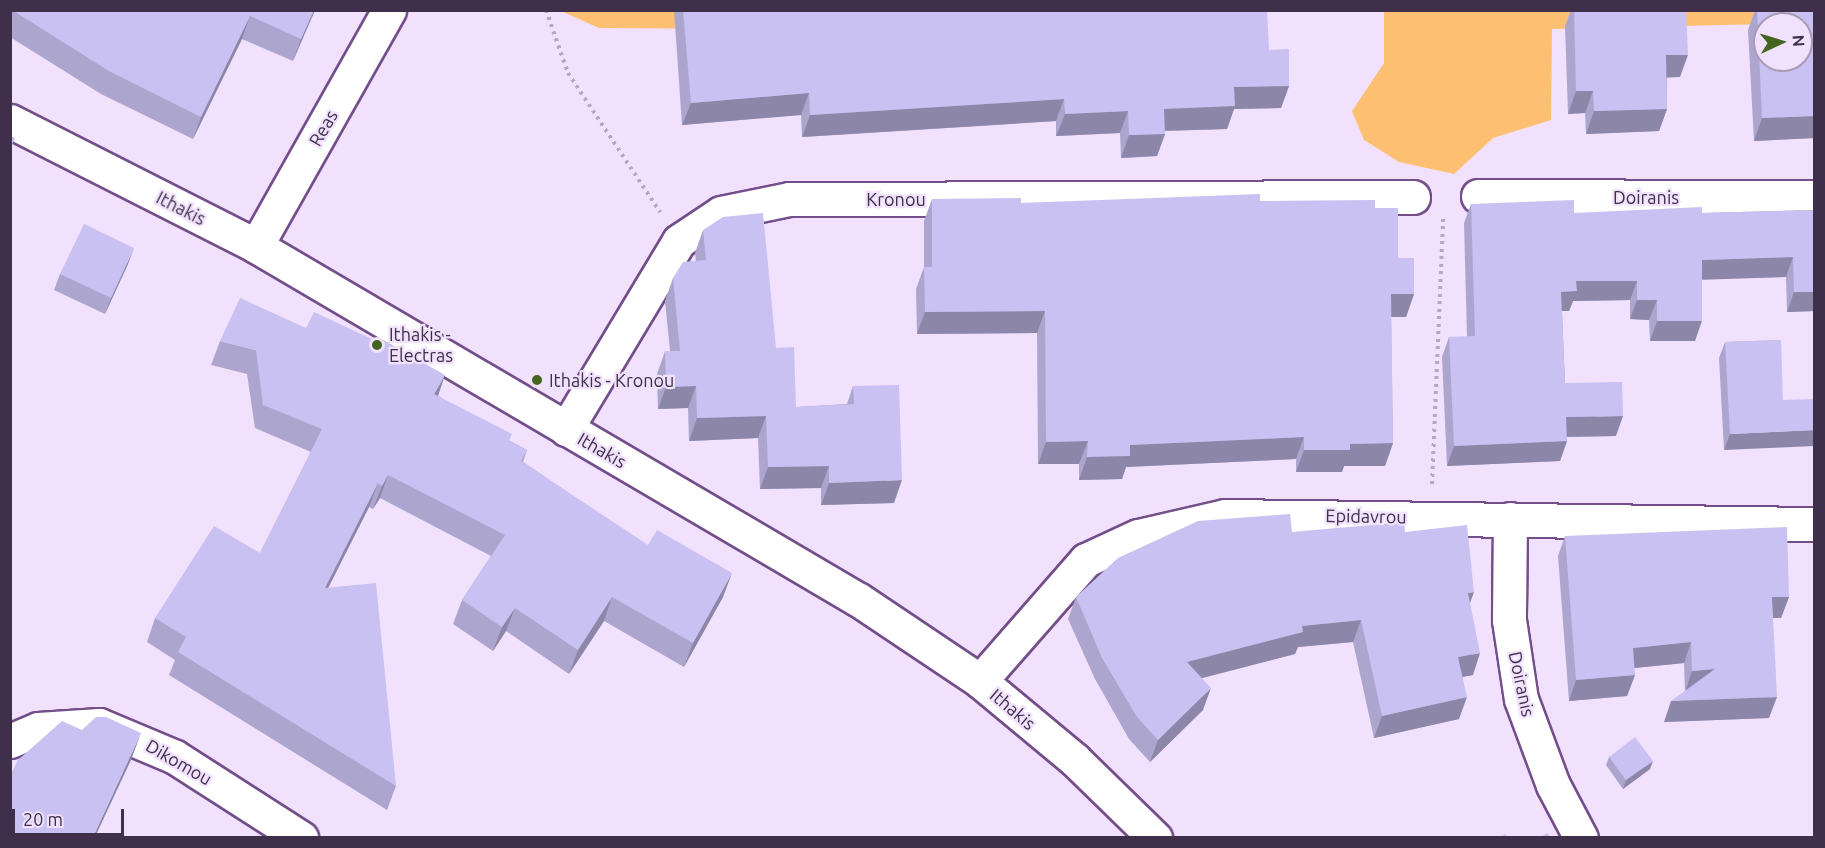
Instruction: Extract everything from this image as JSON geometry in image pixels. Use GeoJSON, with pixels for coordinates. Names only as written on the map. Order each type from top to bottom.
{"type":"FeatureCollection","features":[{"type":"Feature","properties":{"kind":"street","name":"Reas"},"geometry":{"type":"LineString","coordinates":[[256,246],[389,10]]}},
{"type":"Feature","properties":{"kind":"street","name":"Ithakis"},"geometry":{"type":"LineString","coordinates":[[10,121],[256,246],[859,600],[980,681],[1075,760],[1155,837]]}},
{"type":"Feature","properties":{"kind":"street","name":"Doiranis"},"geometry":{"type":"LineString","coordinates":[[1478,196],[1815,197]]}},
{"type":"Feature","properties":{"kind":"street","name":"Kronou"},"geometry":{"type":"LineString","coordinates":[[566,429],[679,241],[721,213],[789,199],[1413,197]]}},
{"type":"Feature","properties":{"kind":"street","name":"Epidavrou"},"geometry":{"type":"LineString","coordinates":[[980,681],[1086,560],[1138,536],[1225,516],[1815,524]]}},
{"type":"Feature","properties":{"kind":"street","name":"Doiranis"},"geometry":{"type":"LineString","coordinates":[[1510,519],[1509,620],[1521,699],[1553,785],[1581,837]]}},
{"type":"Feature","properties":{"kind":"street","name":"Dikomou"},"geometry":{"type":"LineString","coordinates":[[10,741],[38,729],[99,724],[175,757],[301,837]]}},
{"type":"Feature","properties":{"kind":"path"},"geometry":{"type":"LineString","coordinates":[[546,10],[568,73],[679,241]]}},
{"type":"Feature","properties":{"kind":"path"},"geometry":{"type":"LineString","coordinates":[[1430,518],[1443,208]]}},
{"type":"Feature","properties":{"kind":"shaded area"},"geometry":{"type":"Polygon","coordinates":[[[1165,10],[770,29],[599,28],[561,11],[1165,10]]]}},
{"type":"Feature","properties":{"kind":"shaded area"},"geometry":{"type":"Polygon","coordinates":[[[1384,11],[1814,11],[1814,23],[1813,12],[1753,12],[1753,24],[1552,29],[1551,120],[1493,138],[1454,174],[1399,162],[1364,140],[1352,111],[1384,63],[1384,11]]]}},
{"type":"Feature","properties":{"kind":"building"},"geometry":{"type":"Polygon","coordinates":[[[12,10],[186,10],[188,12],[189,10],[314,10],[301,39],[250,16],[201,117],[109,71],[12,10]]]}},
{"type":"Feature","properties":{"kind":"building"},"geometry":{"type":"Polygon","coordinates":[[[683,10],[1267,10],[1269,50],[1289,49],[1289,86],[1234,87],[1235,106],[1164,109],[1165,134],[1129,135],[1128,111],[1065,114],[1064,99],[810,115],[809,93],[691,103],[683,10]]]}},
{"type":"Feature","properties":{"kind":"building"},"geometry":{"type":"Polygon","coordinates":[[[1574,10],[1686,10],[1688,55],[1666,55],[1667,109],[1594,111],[1593,91],[1576,91],[1574,10]]]}},
{"type":"Feature","properties":{"kind":"building"},"geometry":{"type":"Polygon","coordinates":[[[1757,10],[1815,10],[1815,116],[1762,118],[1760,72],[1813,72],[1813,12],[1757,12],[1757,10]]]}},
{"type":"Feature","properties":{"kind":"building"},"geometry":{"type":"Polygon","coordinates":[[[10,136],[15,138],[10,149],[10,136]]]}},
{"type":"Feature","properties":{"kind":"building"},"geometry":{"type":"Polygon","coordinates":[[[1260,194],[1260,201],[1375,200],[1375,208],[1398,208],[1398,258],[1414,258],[1414,294],[1391,294],[1393,443],[1350,444],[1350,450],[1304,450],[1304,437],[1130,445],[1130,456],[1087,457],[1088,441],[1046,442],[1045,311],[925,312],[924,267],[932,267],[932,199],[1021,198],[1021,203],[1260,194]]]}},
{"type":"Feature","properties":{"kind":"building"},"geometry":{"type":"Polygon","coordinates":[[[1574,200],[1574,213],[1702,207],[1702,213],[1815,210],[1815,292],[1794,292],[1793,257],[1702,260],[1702,321],[1657,321],[1657,300],[1637,300],[1637,281],[1576,281],[1577,291],[1561,292],[1565,383],[1622,382],[1623,416],[1566,417],[1567,441],[1454,446],[1449,337],[1475,336],[1471,204],[1574,200]]]}},
{"type":"Feature","properties":{"kind":"building"},"geometry":{"type":"Polygon","coordinates":[[[763,213],[776,348],[794,347],[796,407],[854,404],[853,386],[899,385],[902,480],[829,483],[829,466],[768,467],[766,416],[697,418],[696,386],[666,387],[665,351],[680,351],[673,278],[683,262],[706,260],[703,230],[723,217],[763,213]]]}},
{"type":"Feature","properties":{"kind":"building"},"geometry":{"type":"Polygon","coordinates":[[[84,224],[134,248],[111,298],[60,274],[84,224]]]}},
{"type":"Feature","properties":{"kind":"building"},"geometry":{"type":"Polygon","coordinates":[[[240,298],[306,328],[314,312],[376,341],[378,337],[445,375],[434,394],[512,434],[509,441],[527,450],[521,461],[648,545],[657,530],[732,573],[693,643],[612,597],[578,650],[515,608],[502,627],[462,600],[505,535],[388,475],[382,486],[378,483],[325,588],[376,583],[396,786],[178,652],[186,637],[155,618],[214,526],[260,553],[322,429],[263,405],[256,350],[220,341],[240,298]]]}},
{"type":"Feature","properties":{"kind":"building"},"geometry":{"type":"Polygon","coordinates":[[[1781,340],[1783,400],[1815,399],[1815,430],[1730,434],[1725,342],[1781,340]]]}},
{"type":"Feature","properties":{"kind":"building"},"geometry":{"type":"Polygon","coordinates":[[[1290,514],[1292,532],[1404,522],[1405,532],[1467,525],[1474,592],[1468,593],[1480,653],[1458,657],[1467,697],[1382,716],[1361,620],[1302,626],[1303,632],[1187,662],[1211,688],[1158,740],[1137,717],[1102,658],[1076,597],[1118,558],[1198,521],[1290,514]]]}},
{"type":"Feature","properties":{"kind":"building"},"geometry":{"type":"Polygon","coordinates":[[[1787,527],[1789,597],[1772,597],[1777,697],[1671,701],[1715,669],[1692,671],[1691,642],[1633,648],[1635,675],[1576,680],[1565,536],[1787,527]]]}},
{"type":"Feature","properties":{"kind":"building"},"geometry":{"type":"Polygon","coordinates":[[[96,717],[106,717],[141,733],[93,837],[10,837],[10,776],[18,760],[62,721],[82,730],[96,717]]]}},
{"type":"Feature","properties":{"kind":"building"},"geometry":{"type":"Polygon","coordinates":[[[1635,737],[1653,761],[1626,780],[1609,757],[1635,737]]]}},
{"type":"Feature","properties":{"kind":"place","name":"Ithakis - Electras"},"geometry":{"type":"Point","coordinates":[377,345]}},
{"type":"Feature","properties":{"kind":"place","name":"Ithakis - Kronou"},"geometry":{"type":"Point","coordinates":[537,380]}}]}
